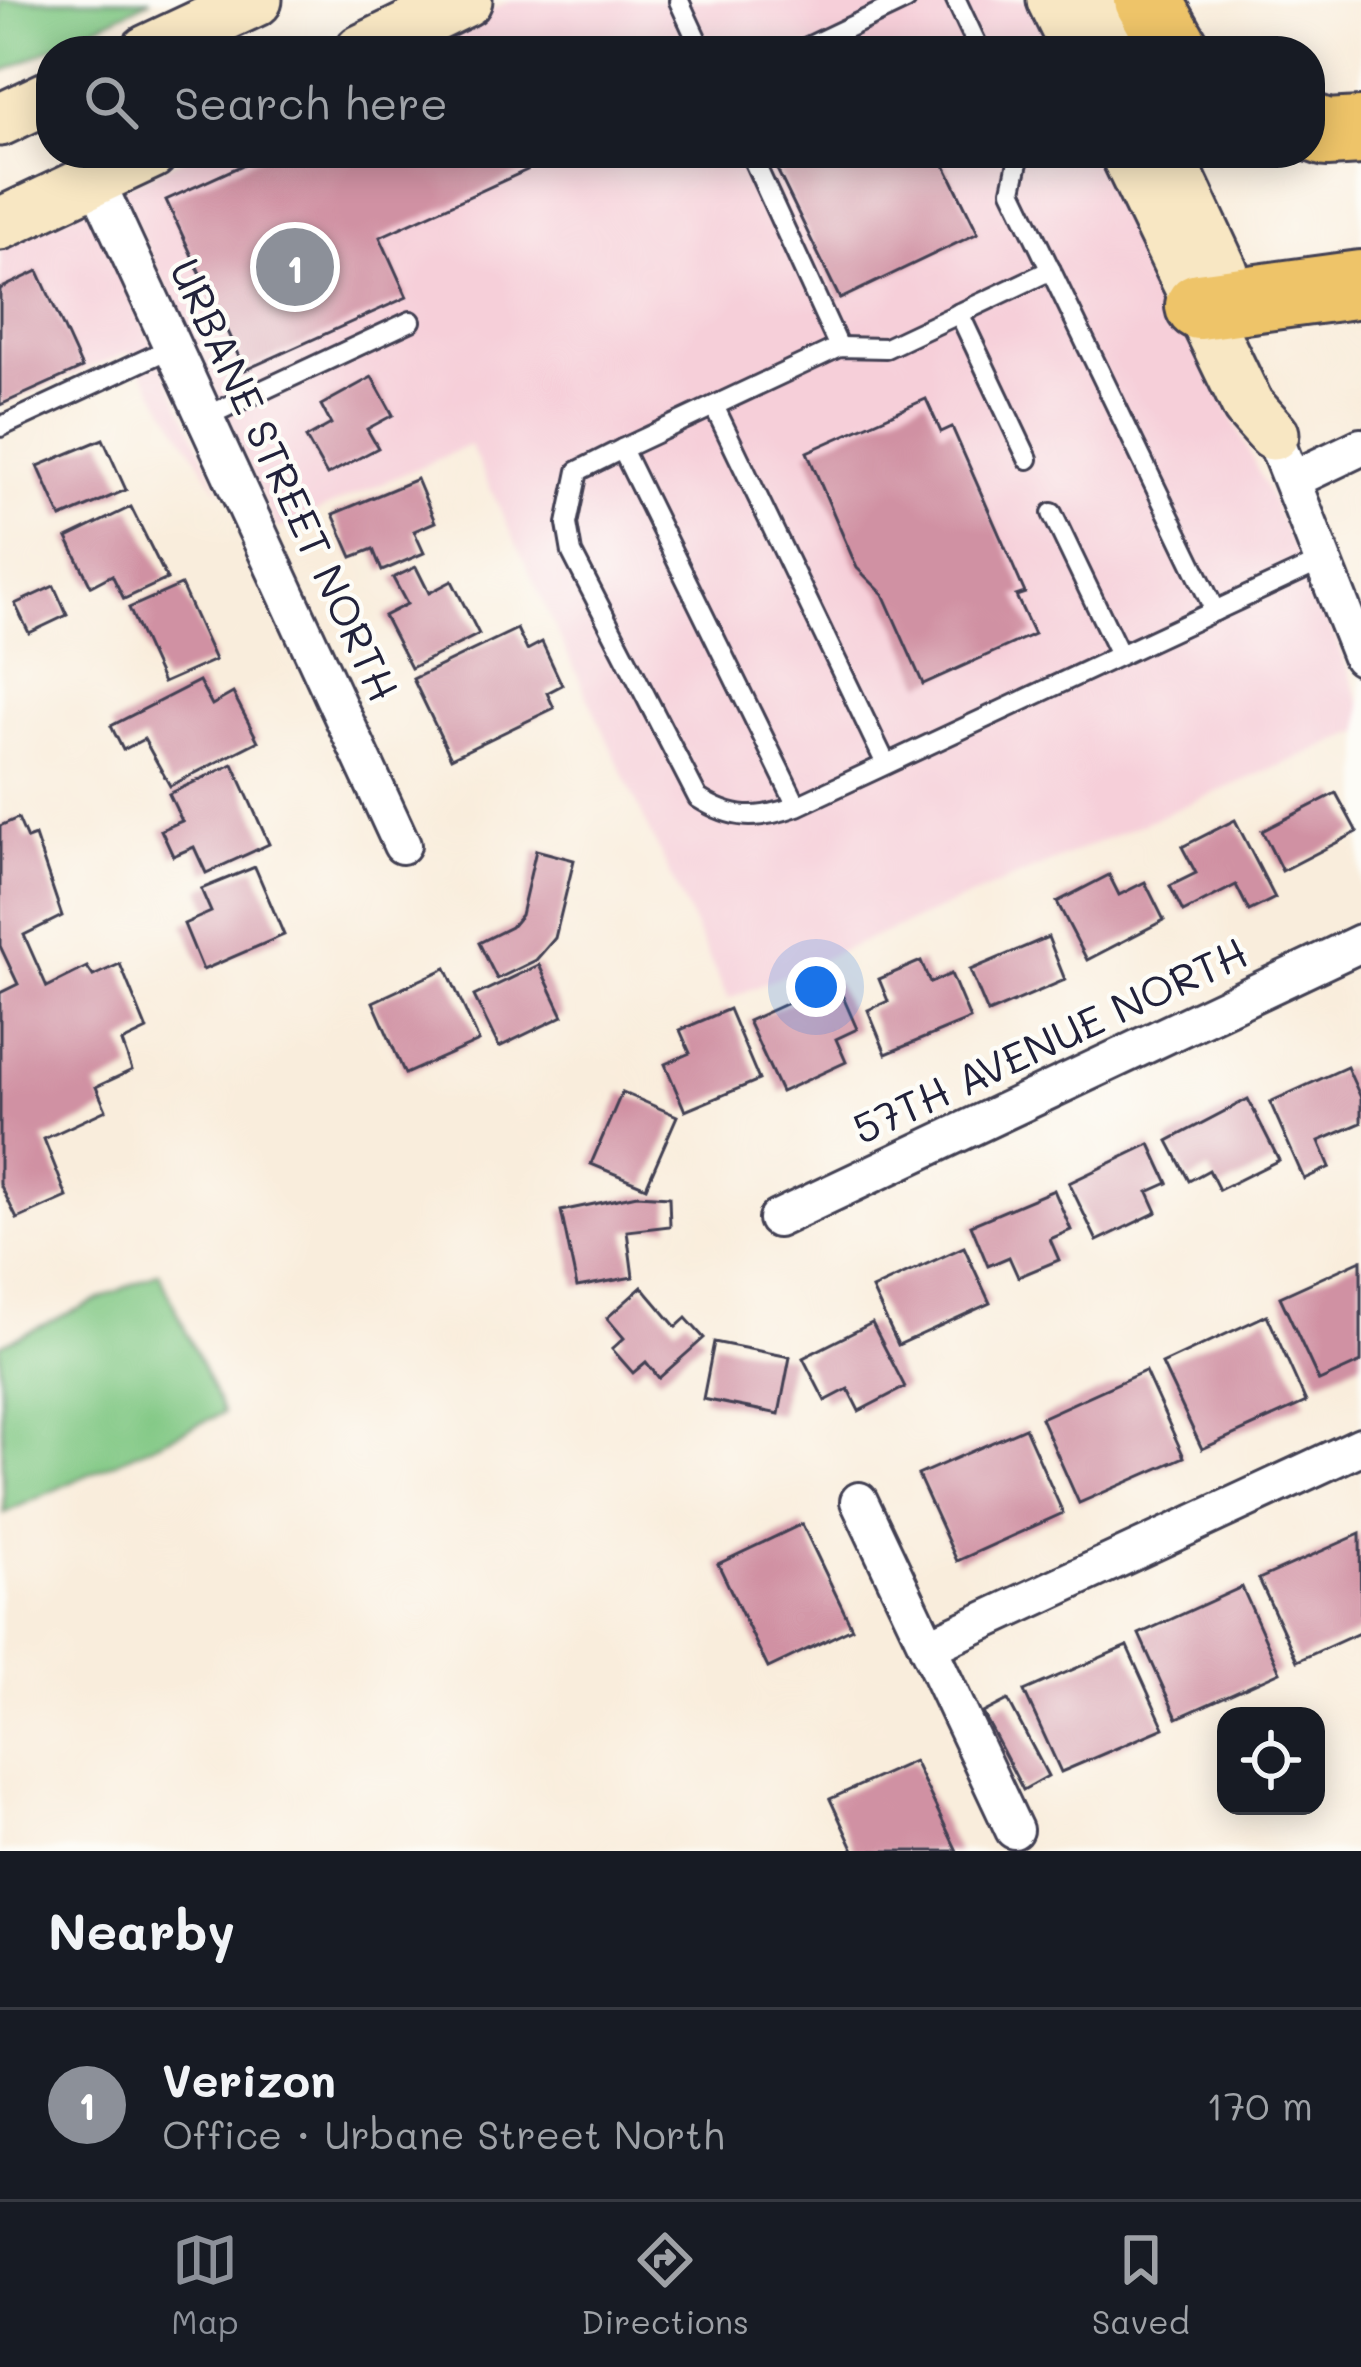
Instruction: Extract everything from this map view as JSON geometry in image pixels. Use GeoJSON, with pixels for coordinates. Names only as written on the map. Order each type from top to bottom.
{"type":"FeatureCollection","features":[{"type":"Feature","properties":{"kind":"highway"},"geometry":{"type":"LineString","coordinates":[[1148,0],[1168,36]]}},
{"type":"Feature","properties":{"kind":"highway"},"geometry":{"type":"LineString","coordinates":[[1325,132],[1361,131]]}},
{"type":"Feature","properties":{"kind":"highway"},"geometry":{"type":"LineString","coordinates":[[1231,318],[1290,312],[1347,287]]}},
{"type":"Feature","properties":{"kind":"street"},"geometry":{"type":"LineString","coordinates":[[179,36],[256,0]]}},
{"type":"Feature","properties":{"kind":"street"},"geometry":{"type":"LineString","coordinates":[[392,36],[466,0]]}},
{"type":"Feature","properties":{"kind":"street"},"geometry":{"type":"LineString","coordinates":[[1054,0],[1071,36]]}},
{"type":"Feature","properties":{"kind":"street"},"geometry":{"type":"LineString","coordinates":[[1095,0],[1112,36]]}},
{"type":"Feature","properties":{"kind":"street"},"geometry":{"type":"LineString","coordinates":[[0,120],[36,103]]}},
{"type":"Feature","properties":{"kind":"street"},"geometry":{"type":"LineString","coordinates":[[0,224],[87,168]]}},
{"type":"Feature","properties":{"kind":"street","name":"URBANE STREET NORTH"},"geometry":{"type":"LineString","coordinates":[[91,168],[402,844]]}},
{"type":"Feature","properties":{"kind":"street"},"geometry":{"type":"LineString","coordinates":[[1136,168],[1276,391],[1283,457]]}},
{"type":"Feature","properties":{"kind":"street"},"geometry":{"type":"LineString","coordinates":[[1172,168],[1231,318],[1248,406],[1283,457],[1361,657]]}},
{"type":"Feature","properties":{"kind":"street"},"geometry":{"type":"LineString","coordinates":[[1283,457],[1361,446]]}},
{"type":"Feature","properties":{"kind":"street","name":"57TH AVENUE NORTH"},"geometry":{"type":"LineString","coordinates":[[777,1219],[1361,944]]}},
{"type":"Feature","properties":{"kind":"street"},"geometry":{"type":"LineString","coordinates":[[928,1647],[1361,1446]]}},
{"type":"Feature","properties":{"kind":"street"},"geometry":{"type":"LineString","coordinates":[[859,1501],[1014,1829]]}},
{"type":"Feature","properties":{"kind":"lane"},"geometry":{"type":"LineString","coordinates":[[680,0],[696,36]]}},
{"type":"Feature","properties":{"kind":"lane"},"geometry":{"type":"LineString","coordinates":[[830,36],[906,0]]}},
{"type":"Feature","properties":{"kind":"lane"},"geometry":{"type":"LineString","coordinates":[[956,0],[973,36]]}},
{"type":"Feature","properties":{"kind":"lane"},"geometry":{"type":"LineString","coordinates":[[756,168],[839,347]]}},
{"type":"Feature","properties":{"kind":"lane"},"geometry":{"type":"LineString","coordinates":[[1017,168],[1012,190],[1215,611]]}},
{"type":"Feature","properties":{"kind":"lane"},"geometry":{"type":"LineString","coordinates":[[1051,270],[886,348],[839,347],[578,471],[567,524],[572,553],[698,798],[722,814],[751,820],[797,806],[1324,560]]}},
{"type":"Feature","properties":{"kind":"lane"},"geometry":{"type":"LineString","coordinates":[[959,313],[1028,459]]}},
{"type":"Feature","properties":{"kind":"lane"},"geometry":{"type":"LineString","coordinates":[[206,417],[410,321]]}},
{"type":"Feature","properties":{"kind":"lane"},"geometry":{"type":"LineString","coordinates":[[0,427],[173,347]]}},
{"type":"Feature","properties":{"kind":"lane"},"geometry":{"type":"LineString","coordinates":[[714,406],[886,764]]}},
{"type":"Feature","properties":{"kind":"lane"},"geometry":{"type":"LineString","coordinates":[[622,448],[797,806]]}},
{"type":"Feature","properties":{"kind":"lane"},"geometry":{"type":"LineString","coordinates":[[1052,513],[1120,655]]}},
{"type":"Feature","properties":{"kind":"shaded area"},"geometry":{"type":"Polygon","coordinates":[[[511,0],[1034,0],[1051,36],[437,36],[511,0]]]}},
{"type":"Feature","properties":{"kind":"shaded area"},"geometry":{"type":"Polygon","coordinates":[[[164,168],[1114,168],[1327,616],[1361,704],[1361,731],[728,999],[470,445],[277,529],[120,189],[164,168]]]}},
{"type":"Feature","properties":{"kind":"shaded area"},"geometry":{"type":"Polygon","coordinates":[[[89,205],[222,496],[129,352],[0,405],[0,246],[89,205]]]}},
{"type":"Feature","properties":{"kind":"green space"},"geometry":{"type":"Polygon","coordinates":[[[0,0],[151,0],[77,36],[36,36],[36,56],[0,73],[0,0]]]}},
{"type":"Feature","properties":{"kind":"green space"},"geometry":{"type":"Polygon","coordinates":[[[159,1272],[223,1413],[4,1513],[0,1345],[159,1272]]]}},
{"type":"Feature","properties":{"kind":"building"},"geometry":{"type":"Polygon","coordinates":[[[236,168],[527,170],[380,237],[407,297],[245,370],[166,200],[236,168]]]}},
{"type":"Feature","properties":{"kind":"building"},"geometry":{"type":"Polygon","coordinates":[[[776,168],[946,168],[978,233],[840,299],[776,168]]]}},
{"type":"Feature","properties":{"kind":"building"},"geometry":{"type":"Polygon","coordinates":[[[38,271],[82,368],[0,405],[0,289],[38,271]]]}},
{"type":"Feature","properties":{"kind":"building"},"geometry":{"type":"Polygon","coordinates":[[[372,377],[393,415],[367,429],[378,448],[327,475],[306,438],[331,424],[321,405],[372,377]]]}},
{"type":"Feature","properties":{"kind":"building"},"geometry":{"type":"Polygon","coordinates":[[[926,399],[941,432],[952,427],[1025,593],[1016,596],[1034,634],[923,684],[883,594],[857,568],[807,452],[926,399]]]}},
{"type":"Feature","properties":{"kind":"building"},"geometry":{"type":"Polygon","coordinates":[[[103,439],[126,490],[61,518],[38,466],[103,439]]]}},
{"type":"Feature","properties":{"kind":"building"},"geometry":{"type":"Polygon","coordinates":[[[417,479],[435,522],[414,531],[424,553],[382,571],[373,549],[352,557],[333,514],[417,479]]]}},
{"type":"Feature","properties":{"kind":"building"},"geometry":{"type":"Polygon","coordinates":[[[131,507],[167,579],[124,599],[112,575],[91,586],[67,538],[131,507]]]}},
{"type":"Feature","properties":{"kind":"building"},"geometry":{"type":"Polygon","coordinates":[[[416,567],[429,593],[452,581],[479,634],[411,668],[384,616],[407,604],[393,578],[416,567]]]}},
{"type":"Feature","properties":{"kind":"building"},"geometry":{"type":"Polygon","coordinates":[[[181,585],[215,660],[163,683],[129,608],[181,585]]]}},
{"type":"Feature","properties":{"kind":"building"},"geometry":{"type":"Polygon","coordinates":[[[54,586],[67,615],[29,633],[15,604],[54,586]]]}},
{"type":"Feature","properties":{"kind":"building"},"geometry":{"type":"Polygon","coordinates":[[[517,629],[527,650],[542,642],[562,685],[547,693],[554,708],[451,758],[413,679],[517,629]]]}},
{"type":"Feature","properties":{"kind":"building"},"geometry":{"type":"Polygon","coordinates":[[[199,681],[212,705],[233,693],[258,741],[170,786],[144,739],[123,750],[111,726],[199,681]]]}},
{"type":"Feature","properties":{"kind":"building"},"geometry":{"type":"Polygon","coordinates":[[[233,764],[269,844],[206,873],[194,847],[173,856],[161,830],[182,821],[169,794],[233,764]]]}},
{"type":"Feature","properties":{"kind":"building"},"geometry":{"type":"Polygon","coordinates":[[[1336,793],[1357,832],[1282,871],[1262,831],[1336,793]]]}},
{"type":"Feature","properties":{"kind":"building"},"geometry":{"type":"Polygon","coordinates":[[[18,818],[27,839],[35,836],[62,916],[24,935],[47,987],[87,967],[93,976],[120,964],[147,1030],[122,1042],[132,1070],[96,1087],[106,1110],[44,1139],[67,1197],[17,1219],[0,1184],[0,993],[18,984],[0,946],[0,826],[18,818]]]}},
{"type":"Feature","properties":{"kind":"building"},"geometry":{"type":"Polygon","coordinates":[[[1235,820],[1275,898],[1249,911],[1236,885],[1183,912],[1170,886],[1196,873],[1182,847],[1235,820]]]}},
{"type":"Feature","properties":{"kind":"building"},"geometry":{"type":"Polygon","coordinates":[[[536,850],[574,860],[555,938],[536,960],[497,979],[479,943],[511,927],[521,915],[536,850]]]}},
{"type":"Feature","properties":{"kind":"building"},"geometry":{"type":"Polygon","coordinates":[[[255,867],[284,935],[203,970],[184,924],[211,912],[201,889],[255,867]]]}},
{"type":"Feature","properties":{"kind":"building"},"geometry":{"type":"Polygon","coordinates":[[[1109,875],[1119,895],[1145,882],[1164,920],[1087,960],[1057,902],[1109,875]]]}},
{"type":"Feature","properties":{"kind":"building"},"geometry":{"type":"Polygon","coordinates":[[[1048,937],[1065,980],[988,1013],[970,970],[1048,937]]]}},
{"type":"Feature","properties":{"kind":"building"},"geometry":{"type":"Polygon","coordinates":[[[921,961],[930,983],[951,974],[970,1019],[886,1054],[868,1010],[888,1001],[879,979],[921,961]]]}},
{"type":"Feature","properties":{"kind":"building"},"geometry":{"type":"Polygon","coordinates":[[[539,965],[563,1016],[499,1047],[474,996],[539,965]]]}},
{"type":"Feature","properties":{"kind":"building"},"geometry":{"type":"Polygon","coordinates":[[[446,968],[479,1041],[405,1074],[373,1002],[446,968]]]}},
{"type":"Feature","properties":{"kind":"building"},"geometry":{"type":"Polygon","coordinates":[[[836,981],[857,1029],[836,1039],[846,1062],[781,1092],[748,1021],[836,981]]]}},
{"type":"Feature","properties":{"kind":"building"},"geometry":{"type":"Polygon","coordinates":[[[729,1009],[759,1080],[685,1111],[665,1064],[690,1053],[680,1030],[729,1009]]]}},
{"type":"Feature","properties":{"kind":"building"},"geometry":{"type":"Polygon","coordinates":[[[1347,1067],[1361,1098],[1361,1123],[1319,1141],[1330,1167],[1304,1179],[1270,1102],[1347,1067]]]}},
{"type":"Feature","properties":{"kind":"building"},"geometry":{"type":"Polygon","coordinates":[[[622,1092],[677,1116],[646,1187],[591,1164],[622,1092]]]}},
{"type":"Feature","properties":{"kind":"building"},"geometry":{"type":"Polygon","coordinates":[[[1248,1099],[1279,1160],[1219,1190],[1209,1170],[1189,1181],[1168,1141],[1248,1099]]]}},
{"type":"Feature","properties":{"kind":"building"},"geometry":{"type":"Polygon","coordinates":[[[1150,1144],[1168,1183],[1148,1192],[1157,1212],[1097,1241],[1069,1183],[1150,1144]]]}},
{"type":"Feature","properties":{"kind":"building"},"geometry":{"type":"Polygon","coordinates":[[[1054,1190],[1071,1230],[1050,1239],[1059,1260],[1018,1277],[1009,1257],[988,1266],[971,1225],[1054,1190]]]}},
{"type":"Feature","properties":{"kind":"building"},"geometry":{"type":"Polygon","coordinates":[[[637,1195],[669,1197],[670,1226],[627,1231],[633,1277],[577,1287],[561,1211],[637,1195]]]}},
{"type":"Feature","properties":{"kind":"building"},"geometry":{"type":"Polygon","coordinates":[[[964,1247],[990,1303],[898,1345],[872,1289],[964,1247]]]}},
{"type":"Feature","properties":{"kind":"building"},"geometry":{"type":"Polygon","coordinates":[[[1361,1260],[1361,1362],[1319,1381],[1280,1297],[1361,1260]]]}},
{"type":"Feature","properties":{"kind":"building"},"geometry":{"type":"Polygon","coordinates":[[[642,1287],[676,1327],[686,1318],[704,1338],[659,1378],[646,1362],[633,1373],[612,1349],[624,1338],[607,1318],[642,1287]]]}},
{"type":"Feature","properties":{"kind":"building"},"geometry":{"type":"Polygon","coordinates":[[[1267,1315],[1306,1402],[1202,1449],[1162,1364],[1267,1315]]]}},
{"type":"Feature","properties":{"kind":"building"},"geometry":{"type":"Polygon","coordinates":[[[872,1323],[905,1387],[859,1411],[848,1389],[825,1401],[803,1358],[872,1323]]]}},
{"type":"Feature","properties":{"kind":"building"},"geometry":{"type":"Polygon","coordinates":[[[714,1342],[790,1357],[779,1414],[703,1399],[714,1342]]]}},
{"type":"Feature","properties":{"kind":"building"},"geometry":{"type":"Polygon","coordinates":[[[1145,1371],[1184,1457],[1079,1503],[1041,1418],[1145,1371]]]}},
{"type":"Feature","properties":{"kind":"building"},"geometry":{"type":"Polygon","coordinates":[[[1025,1428],[1063,1513],[957,1561],[918,1475],[1025,1428]]]}},
{"type":"Feature","properties":{"kind":"building"},"geometry":{"type":"Polygon","coordinates":[[[802,1524],[852,1628],[768,1668],[718,1564],[802,1524]]]}},
{"type":"Feature","properties":{"kind":"building"},"geometry":{"type":"Polygon","coordinates":[[[1360,1534],[1361,1632],[1297,1661],[1259,1579],[1360,1534]]]}},
{"type":"Feature","properties":{"kind":"building"},"geometry":{"type":"Polygon","coordinates":[[[1242,1587],[1280,1672],[1177,1718],[1139,1634],[1242,1587]]]}},
{"type":"Feature","properties":{"kind":"building"},"geometry":{"type":"Polygon","coordinates":[[[1127,1646],[1164,1728],[1061,1772],[1024,1691],[1127,1646]]]}},
{"type":"Feature","properties":{"kind":"building"},"geometry":{"type":"Polygon","coordinates":[[[1008,1700],[1048,1776],[1023,1790],[983,1713],[1008,1700]]]}},
{"type":"Feature","properties":{"kind":"building"},"geometry":{"type":"Polygon","coordinates":[[[914,1761],[957,1851],[854,1851],[830,1799],[914,1761]]]}},
{"type":"Feature","properties":{"kind":"place","name":"Verizon"},"geometry":{"type":"Point","coordinates":[295,267]}}]}
